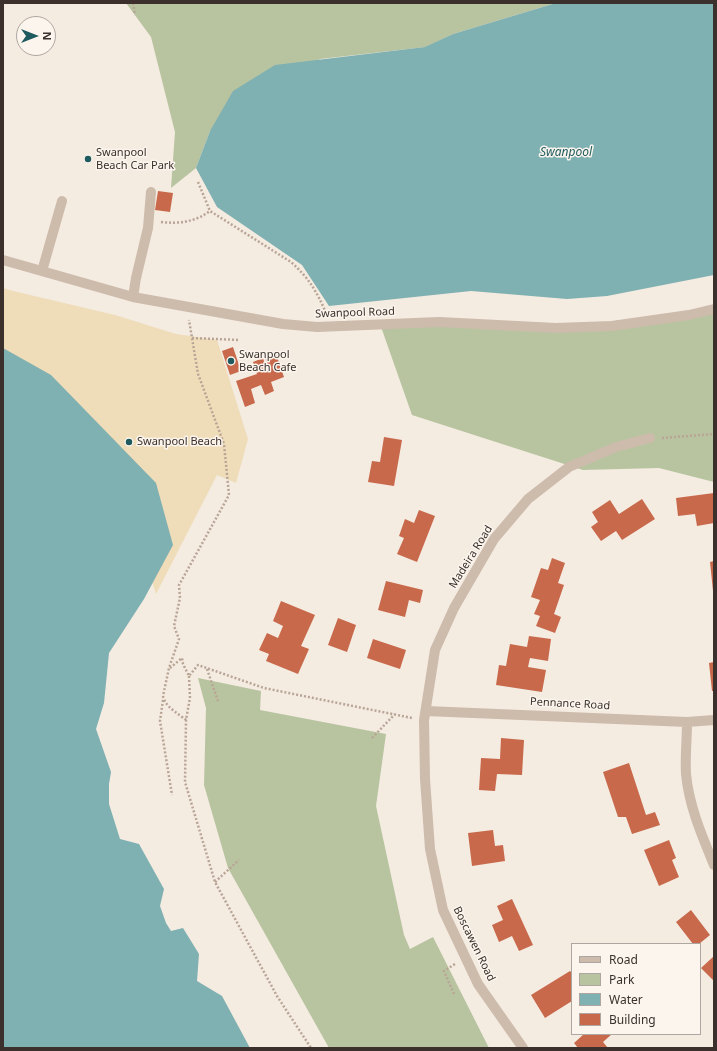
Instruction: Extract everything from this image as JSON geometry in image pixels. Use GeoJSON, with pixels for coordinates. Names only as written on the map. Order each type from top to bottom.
{"type":"FeatureCollection","features":[{"type":"Feature","properties":{"kind":"street"},"geometry":{"type":"LineString","coordinates":[[133,297],[148,228],[151,192]]}},
{"type":"Feature","properties":{"kind":"street"},"geometry":{"type":"LineString","coordinates":[[42,271],[62,201]]}},
{"type":"Feature","properties":{"kind":"street","name":"Swanpool Road"},"geometry":{"type":"LineString","coordinates":[[3,260],[133,297],[283,324],[318,328],[439,322],[556,328],[612,326],[689,315],[714,309]]}},
{"type":"Feature","properties":{"kind":"street","name":"Madeira Road"},"geometry":{"type":"LineString","coordinates":[[425,716],[435,650],[454,608],[494,539],[528,499],[569,467],[616,447],[650,438]]}},
{"type":"Feature","properties":{"kind":"street","name":"Pennance Road"},"geometry":{"type":"LineString","coordinates":[[425,716],[687,722],[714,720]]}},
{"type":"Feature","properties":{"kind":"street","name":"Boscawen Road"},"geometry":{"type":"LineString","coordinates":[[425,716],[425,779],[430,849],[443,910],[478,984],[522,1048]]}},
{"type":"Feature","properties":{"kind":"street"},"geometry":{"type":"LineString","coordinates":[[687,722],[686,774],[691,801],[699,829],[714,865]]}},
{"type":"Feature","properties":{"kind":"path"},"geometry":{"type":"LineString","coordinates":[[133,3],[135,15]]}},
{"type":"Feature","properties":{"kind":"path"},"geometry":{"type":"LineString","coordinates":[[198,182],[210,212],[292,262],[301,271],[316,290],[326,314],[329,327]]}},
{"type":"Feature","properties":{"kind":"path"},"geometry":{"type":"LineString","coordinates":[[159,222],[176,224],[190,221],[210,212]]}},
{"type":"Feature","properties":{"kind":"path"},"geometry":{"type":"LineString","coordinates":[[172,795],[160,721],[164,700],[163,696],[169,668],[179,639],[174,626],[180,598],[179,585],[229,494],[224,444],[198,374],[188,307]]}},
{"type":"Feature","properties":{"kind":"path"},"geometry":{"type":"LineString","coordinates":[[192,338],[239,340]]}},
{"type":"Feature","properties":{"kind":"path"},"geometry":{"type":"LineString","coordinates":[[650,438],[714,434]]}},
{"type":"Feature","properties":{"kind":"path"},"geometry":{"type":"LineString","coordinates":[[169,668],[182,658],[189,676],[190,698],[186,720],[185,782],[215,882],[277,996],[310,1048]]}},
{"type":"Feature","properties":{"kind":"path"},"geometry":{"type":"LineString","coordinates":[[189,676],[198,665],[264,688],[395,714],[425,716]]}},
{"type":"Feature","properties":{"kind":"path"},"geometry":{"type":"LineString","coordinates":[[207,668],[218,701]]}},
{"type":"Feature","properties":{"kind":"path"},"geometry":{"type":"LineString","coordinates":[[164,700],[186,720]]}},
{"type":"Feature","properties":{"kind":"path"},"geometry":{"type":"LineString","coordinates":[[372,738],[395,714]]}},
{"type":"Feature","properties":{"kind":"path"},"geometry":{"type":"LineString","coordinates":[[215,882],[239,860]]}},
{"type":"Feature","properties":{"kind":"path"},"geometry":{"type":"LineString","coordinates":[[454,994],[444,971],[466,958]]}},
{"type":"Feature","properties":{"kind":"green space"},"geometry":{"type":"Polygon","coordinates":[[[126,3],[556,3],[453,34],[426,47],[320,59],[210,131],[196,168],[171,188],[175,132],[151,37],[126,3]]]}},
{"type":"Feature","properties":{"kind":"green space"},"geometry":{"type":"Polygon","coordinates":[[[714,309],[714,482],[659,468],[583,470],[412,415],[380,324],[556,328],[714,309]]]}},
{"type":"Feature","properties":{"kind":"green space"},"geometry":{"type":"Polygon","coordinates":[[[198,678],[261,691],[260,710],[386,734],[376,806],[404,935],[410,949],[433,937],[489,1048],[329,1048],[228,868],[204,785],[206,708],[198,678]]]}},
{"type":"Feature","properties":{"kind":"sand","name":"Swanpool Beach"},"geometry":{"type":"Polygon","coordinates":[[[3,288],[115,315],[176,334],[217,340],[248,439],[236,483],[217,475],[156,594],[149,572],[3,438],[3,288]]]}},
{"type":"Feature","properties":{"kind":"water","name":"Swanpool"},"geometry":{"type":"Polygon","coordinates":[[[556,3],[714,3],[714,275],[607,296],[567,299],[471,291],[329,306],[302,265],[217,207],[196,168],[210,131],[233,91],[275,65],[425,47],[453,34],[556,3]]]}},
{"type":"Feature","properties":{"kind":"water"},"geometry":{"type":"Polygon","coordinates":[[[3,348],[51,375],[156,483],[173,545],[144,599],[109,653],[104,703],[96,729],[111,772],[109,784],[109,804],[120,839],[139,844],[164,889],[160,906],[166,923],[171,931],[183,928],[199,954],[197,981],[222,996],[250,1048],[3,1048],[3,348]]]}},
{"type":"Feature","properties":{"kind":"building"},"geometry":{"type":"Polygon","coordinates":[[[158,191],[173,193],[170,212],[155,210],[158,191]]]}},
{"type":"Feature","properties":{"kind":"building","name":"Swanpool Beach Cafe"},"geometry":{"type":"Polygon","coordinates":[[[233,347],[241,371],[230,375],[222,351],[233,347]]]}},
{"type":"Feature","properties":{"kind":"building"},"geometry":{"type":"Polygon","coordinates":[[[276,354],[284,377],[271,382],[274,391],[265,395],[261,385],[251,389],[255,403],[245,407],[236,381],[257,374],[253,362],[263,358],[267,371],[270,370],[265,358],[276,354]]]}},
{"type":"Feature","properties":{"kind":"building"},"geometry":{"type":"Polygon","coordinates":[[[384,437],[402,440],[394,486],[368,482],[372,461],[380,462],[384,437]]]}},
{"type":"Feature","properties":{"kind":"building"},"geometry":{"type":"Polygon","coordinates":[[[714,493],[714,523],[697,526],[695,514],[678,516],[676,498],[714,493]]]}},
{"type":"Feature","properties":{"kind":"building"},"geometry":{"type":"Polygon","coordinates":[[[642,499],[655,519],[622,540],[616,531],[601,541],[591,527],[598,522],[592,512],[610,500],[619,514],[642,499]]]}},
{"type":"Feature","properties":{"kind":"building"},"geometry":{"type":"Polygon","coordinates":[[[419,510],[435,516],[417,562],[397,554],[404,538],[399,536],[405,519],[414,523],[419,510]]]}},
{"type":"Feature","properties":{"kind":"building"},"geometry":{"type":"Polygon","coordinates":[[[552,558],[565,563],[558,583],[564,585],[554,614],[561,617],[555,633],[536,626],[540,616],[534,614],[540,600],[531,597],[541,568],[548,570],[552,558]]]}},
{"type":"Feature","properties":{"kind":"building"},"geometry":{"type":"Polygon","coordinates":[[[714,561],[714,591],[713,591],[710,562],[714,561]]]}},
{"type":"Feature","properties":{"kind":"building"},"geometry":{"type":"Polygon","coordinates":[[[386,581],[423,590],[420,603],[409,600],[405,617],[378,610],[386,581]]]}},
{"type":"Feature","properties":{"kind":"building"},"geometry":{"type":"Polygon","coordinates":[[[281,601],[315,615],[301,646],[309,649],[298,674],[266,661],[269,654],[259,650],[267,633],[278,638],[283,626],[273,621],[281,601]]]}},
{"type":"Feature","properties":{"kind":"building"},"geometry":{"type":"Polygon","coordinates":[[[338,618],[356,625],[347,652],[328,645],[338,618]]]}},
{"type":"Feature","properties":{"kind":"building"},"geometry":{"type":"Polygon","coordinates":[[[529,636],[551,639],[548,661],[530,658],[528,667],[546,670],[542,692],[496,685],[499,665],[506,666],[510,644],[527,647],[529,636]]]}},
{"type":"Feature","properties":{"kind":"building"},"geometry":{"type":"Polygon","coordinates":[[[373,639],[406,650],[400,669],[367,658],[373,639]]]}},
{"type":"Feature","properties":{"kind":"building"},"geometry":{"type":"Polygon","coordinates":[[[714,662],[714,691],[712,691],[709,663],[714,662]]]}},
{"type":"Feature","properties":{"kind":"building"},"geometry":{"type":"Polygon","coordinates":[[[501,738],[524,740],[522,775],[497,774],[495,791],[479,790],[481,758],[500,759],[501,738]]]}},
{"type":"Feature","properties":{"kind":"building"},"geometry":{"type":"Polygon","coordinates":[[[629,763],[646,815],[655,812],[660,825],[632,834],[626,817],[618,817],[603,772],[629,763]]]}},
{"type":"Feature","properties":{"kind":"building"},"geometry":{"type":"Polygon","coordinates":[[[493,830],[495,846],[503,845],[505,861],[472,866],[468,833],[493,830]]]}},
{"type":"Feature","properties":{"kind":"building"},"geometry":{"type":"Polygon","coordinates":[[[669,840],[676,858],[672,860],[679,877],[659,886],[644,850],[669,840]]]}},
{"type":"Feature","properties":{"kind":"building"},"geometry":{"type":"Polygon","coordinates":[[[512,899],[533,945],[519,951],[512,936],[499,942],[492,925],[503,920],[497,906],[512,899]]]}},
{"type":"Feature","properties":{"kind":"building"},"geometry":{"type":"Polygon","coordinates":[[[691,910],[710,935],[700,943],[692,943],[676,922],[691,910]]]}},
{"type":"Feature","properties":{"kind":"building"},"geometry":{"type":"Polygon","coordinates":[[[714,956],[714,981],[701,968],[714,956]]]}},
{"type":"Feature","properties":{"kind":"building"},"geometry":{"type":"Polygon","coordinates":[[[570,971],[571,972],[571,1002],[545,1018],[531,995],[570,971]]]}},
{"type":"Feature","properties":{"kind":"building"},"geometry":{"type":"Polygon","coordinates":[[[583,1035],[611,1035],[603,1042],[608,1048],[578,1048],[574,1043],[583,1035]]]}},
{"type":"Feature","properties":{"kind":"place","name":"Swanpool Beach Car Park"},"geometry":{"type":"Point","coordinates":[88,159]}},
{"type":"Feature","properties":{"kind":"place","name":"Swanpool Beach Cafe"},"geometry":{"type":"Point","coordinates":[231,361]}},
{"type":"Feature","properties":{"kind":"place","name":"Swanpool Beach"},"geometry":{"type":"Point","coordinates":[129,442]}}]}
